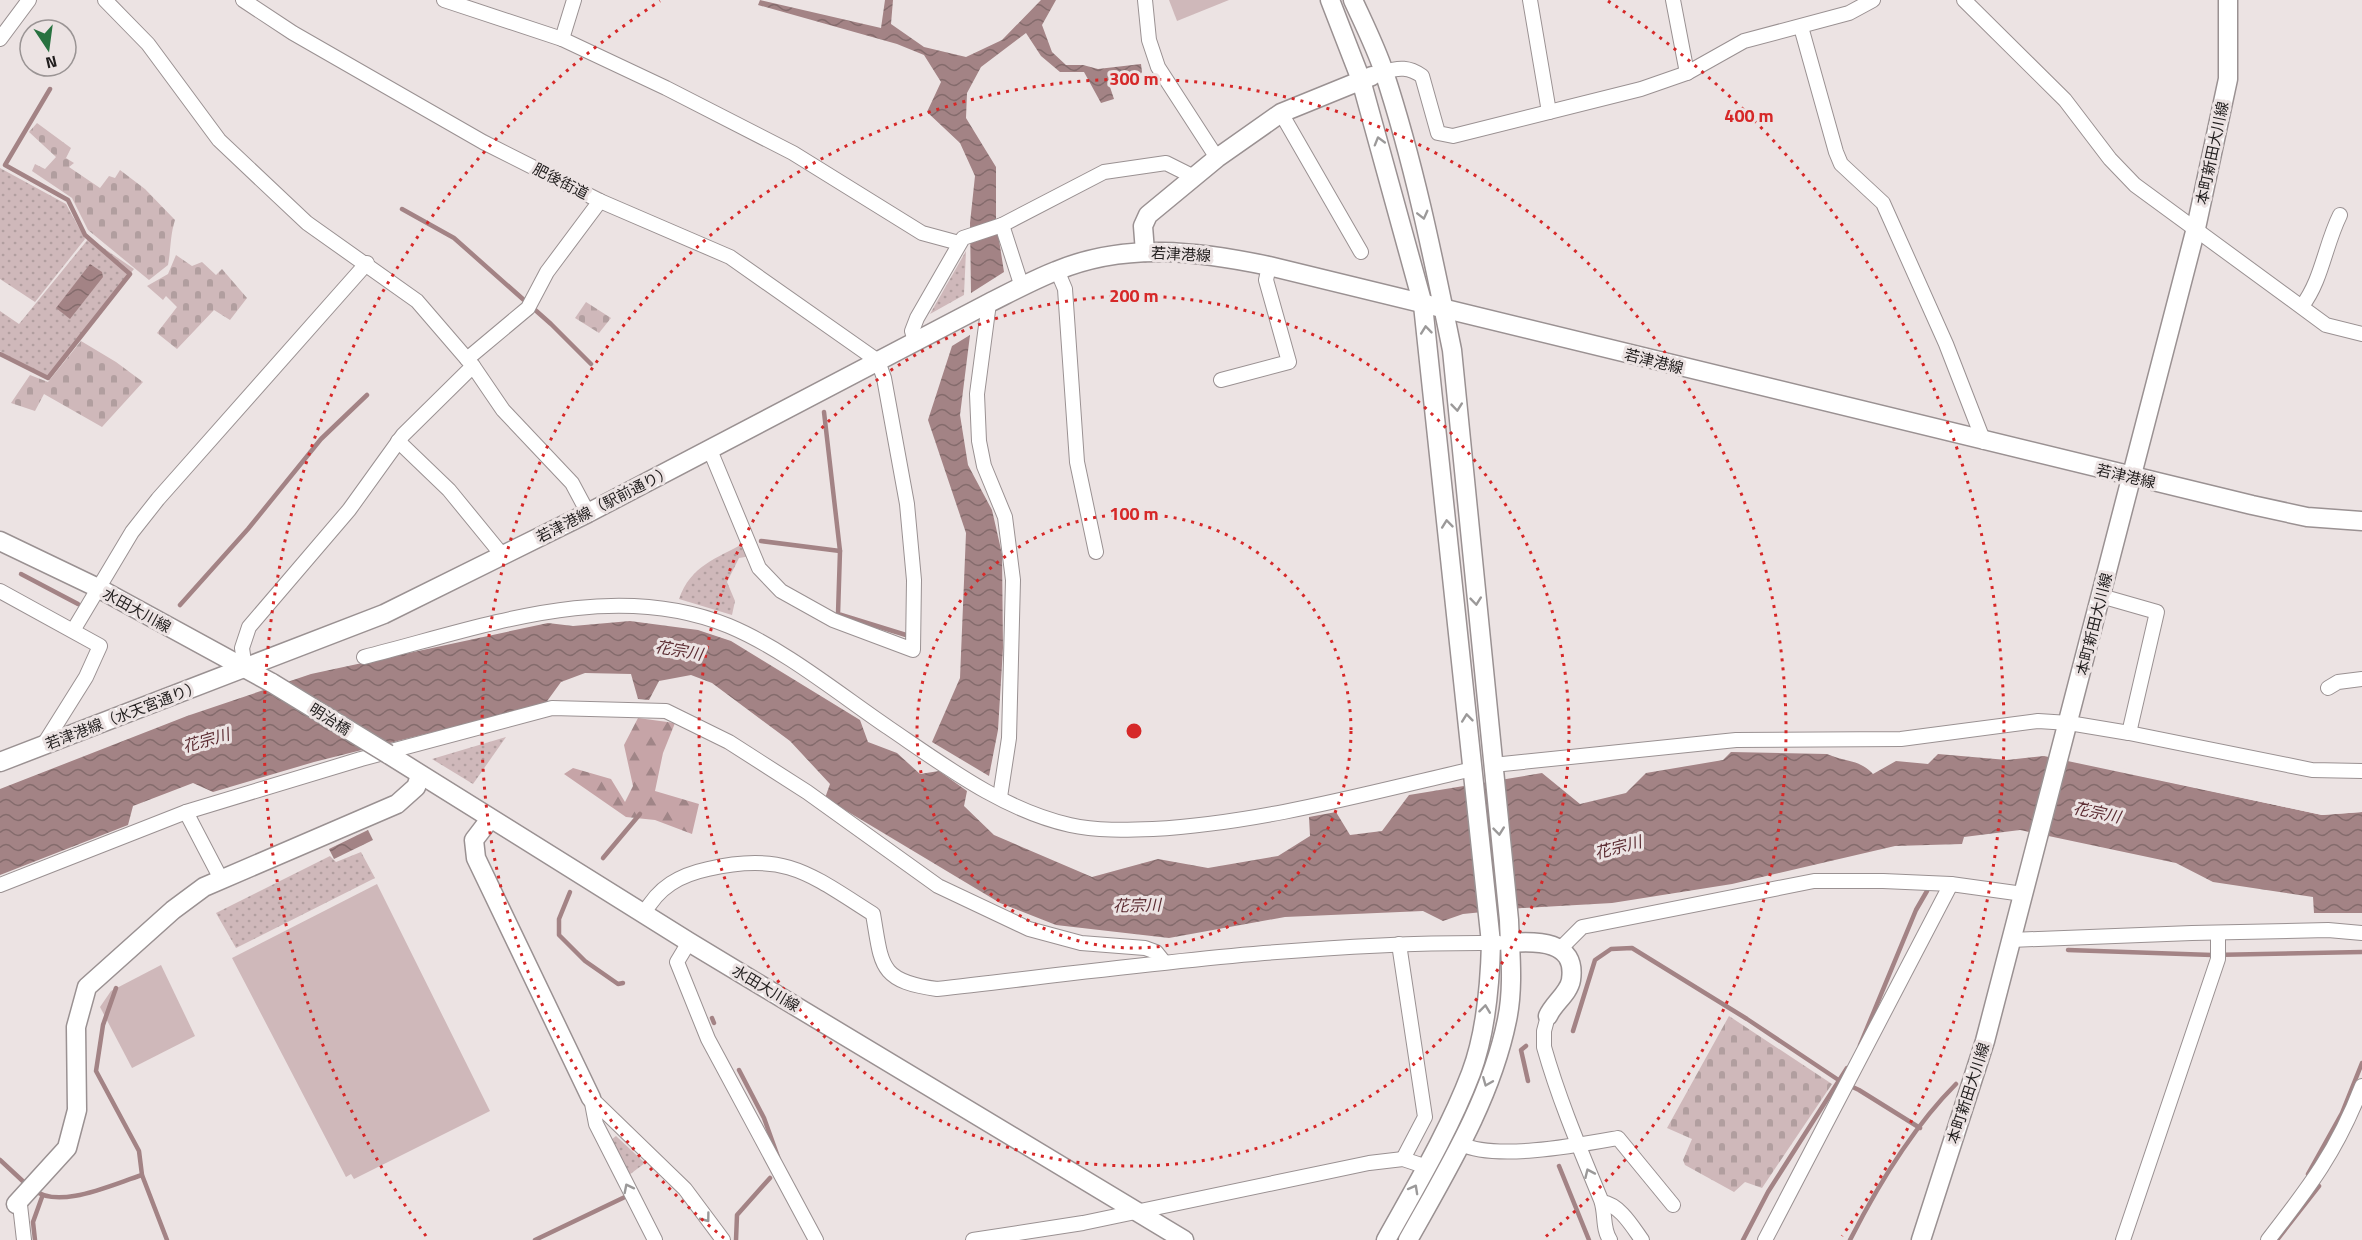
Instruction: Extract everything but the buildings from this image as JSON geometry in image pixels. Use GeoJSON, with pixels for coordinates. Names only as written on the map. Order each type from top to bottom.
{"type":"FeatureCollection","features":[{"type":"Feature","properties":{"kind":"main road"},"geometry":{"type":"LineString","coordinates":[[1330,0],[1361,80],[1423,305],[1491,943],[1483,1027],[1472,1071],[1426,1167],[1386,1240]]}},
{"type":"Feature","properties":{"kind":"main road"},"geometry":{"type":"LineString","coordinates":[[1353,0],[1384,72],[1425,220],[1452,350],[1509,920],[1510,980],[1507,1019],[1493,1066],[1461,1144],[1408,1240]]}},
{"type":"Feature","properties":{"kind":"main road","name":"本町新田大川線"},"geometry":{"type":"LineString","coordinates":[[1921,1240],[1985,1041],[2196,228],[2228,79],[2228,0]]}},
{"type":"Feature","properties":{"kind":"main road"},"geometry":{"type":"LineString","coordinates":[[1145,252],[1143,226],[1148,215],[1217,158],[1281,113],[1384,72]]}},
{"type":"Feature","properties":{"kind":"main road","name":"若津港線"},"geometry":{"type":"LineString","coordinates":[[954,321],[1057,270],[1117,254],[1179,251],[1217,255],[2131,477],[2307,517],[2362,521]]}},
{"type":"Feature","properties":{"kind":"main road","name":"若津港線（駅前通り）"},"geometry":{"type":"LineString","coordinates":[[246,669],[384,614],[503,556],[954,321]]}},
{"type":"Feature","properties":{"kind":"main road","name":"水田大川線"},"geometry":{"type":"LineString","coordinates":[[0,541],[98,588],[272,683]]}},
{"type":"Feature","properties":{"kind":"main road","name":"若津港線（水天宮通り）"},"geometry":{"type":"LineString","coordinates":[[0,762],[246,669]]}},
{"type":"Feature","properties":{"kind":"main road","name":"明治橋"},"geometry":{"type":"LineString","coordinates":[[272,683],[388,754]]}},
{"type":"Feature","properties":{"kind":"main road","name":"水田大川線"},"geometry":{"type":"LineString","coordinates":[[388,754],[689,942],[1184,1240]]}},
{"type":"Feature","properties":{"kind":"main road"},"geometry":{"type":"LineString","coordinates":[[12,1204],[39,1182],[67,1148],[77,1110],[76,1027],[87,987],[173,910],[221,879],[398,804],[416,787],[420,776]]}},
{"type":"Feature","properties":{"kind":"main road"},"geometry":{"type":"LineString","coordinates":[[490,819],[474,840],[476,858],[591,1098]]}},
{"type":"Feature","properties":{"kind":"main road"},"geometry":{"type":"LineString","coordinates":[[1509,943],[1538,941],[1560,949],[1569,961],[1571,981],[1548,1016]]}},
{"type":"Feature","properties":{"kind":"main road","name":"水田大川線"},"geometry":{"type":"LineString","coordinates":[[1141,1215],[1193,1240]]}},
{"type":"Feature","properties":{"kind":"street"},"geometry":{"type":"LineString","coordinates":[[0,39],[29,0]]}},
{"type":"Feature","properties":{"kind":"street"},"geometry":{"type":"LineString","coordinates":[[105,0],[148,44],[219,140],[307,223],[367,263],[417,301],[470,362],[503,410],[572,483],[588,513]]}},
{"type":"Feature","properties":{"kind":"street","name":"肥後街道"},"geometry":{"type":"LineString","coordinates":[[243,0],[293,33],[483,142],[600,201],[730,257],[878,361]]}},
{"type":"Feature","properties":{"kind":"street"},"geometry":{"type":"LineString","coordinates":[[444,0],[562,39],[666,87],[793,153],[922,233],[961,241],[1002,225],[1104,172],[1166,163],[1194,177]]}},
{"type":"Feature","properties":{"kind":"street"},"geometry":{"type":"LineString","coordinates":[[562,39],[574,0]]}},
{"type":"Feature","properties":{"kind":"street"},"geometry":{"type":"LineString","coordinates":[[1145,0],[1149,40],[1158,67],[1217,158]]}},
{"type":"Feature","properties":{"kind":"street"},"geometry":{"type":"LineString","coordinates":[[1530,0],[1550,112]]}},
{"type":"Feature","properties":{"kind":"street"},"geometry":{"type":"LineString","coordinates":[[1673,0],[1687,73]]}},
{"type":"Feature","properties":{"kind":"street"},"geometry":{"type":"LineString","coordinates":[[1384,72],[1397,68],[1412,69],[1422,76],[1438,133],[1453,136],[1641,89],[1687,73],[1744,41],[1849,13],[1874,0]]}},
{"type":"Feature","properties":{"kind":"street"},"geometry":{"type":"LineString","coordinates":[[1964,0],[2065,100],[2110,159],[2135,185],[2326,325],[2362,334]]}},
{"type":"Feature","properties":{"kind":"street"},"geometry":{"type":"LineString","coordinates":[[1802,27],[1841,164],[1883,203],[1946,344],[1984,442]]}},
{"type":"Feature","properties":{"kind":"street"},"geometry":{"type":"LineString","coordinates":[[1281,113],[1361,252]]}},
{"type":"Feature","properties":{"kind":"street"},"geometry":{"type":"LineString","coordinates":[[246,669],[242,648],[249,627],[349,510],[398,441],[470,362],[529,305],[547,272],[600,201]]}},
{"type":"Feature","properties":{"kind":"street"},"geometry":{"type":"LineString","coordinates":[[2302,306],[2315,290],[2329,236],[2340,215]]}},
{"type":"Feature","properties":{"kind":"street"},"geometry":{"type":"LineString","coordinates":[[1002,225],[1023,287]]}},
{"type":"Feature","properties":{"kind":"street"},"geometry":{"type":"LineString","coordinates":[[915,341],[912,331],[917,318],[961,241]]}},
{"type":"Feature","properties":{"kind":"street"},"geometry":{"type":"LineString","coordinates":[[74,629],[132,532],[158,499],[367,263]]}},
{"type":"Feature","properties":{"kind":"street"},"geometry":{"type":"LineString","coordinates":[[1221,380],[1289,362],[1266,280],[1269,266]]}},
{"type":"Feature","properties":{"kind":"street"},"geometry":{"type":"LineString","coordinates":[[1057,270],[1065,290],[1077,462],[1096,552]]}},
{"type":"Feature","properties":{"kind":"street"},"geometry":{"type":"LineString","coordinates":[[984,306],[977,394],[979,441],[984,466],[1005,517],[1013,580],[1009,738],[1000,797]]}},
{"type":"Feature","properties":{"kind":"street"},"geometry":{"type":"LineString","coordinates":[[710,450],[759,568],[781,591],[833,620],[913,650],[914,580],[907,504],[884,378],[878,361]]}},
{"type":"Feature","properties":{"kind":"street"},"geometry":{"type":"LineString","coordinates":[[398,441],[449,490],[503,556]]}},
{"type":"Feature","properties":{"kind":"street"},"geometry":{"type":"LineString","coordinates":[[0,591],[74,629],[100,646],[86,677],[44,744]]}},
{"type":"Feature","properties":{"kind":"street"},"geometry":{"type":"LineString","coordinates":[[2100,596],[2157,612],[2129,733]]}},
{"type":"Feature","properties":{"kind":"street"},"geometry":{"type":"LineString","coordinates":[[364,657],[554,609],[595,606],[635,607],[692,614],[730,627],[776,652],[956,773],[1024,811],[1072,826],[1126,830],[1182,827],[1258,817],[1473,773]]}},
{"type":"Feature","properties":{"kind":"street"},"geometry":{"type":"LineString","coordinates":[[2328,688],[2338,682],[2362,679]]}},
{"type":"Feature","properties":{"kind":"street"},"geometry":{"type":"LineString","coordinates":[[0,885],[186,812],[361,759],[552,708],[666,711],[729,742],[807,792],[938,886],[1029,929],[1081,943],[1145,948],[1156,952],[1164,962]]}},
{"type":"Feature","properties":{"kind":"street"},"geometry":{"type":"LineString","coordinates":[[1493,769],[1736,740],[1901,740],[1991,725],[2038,721],[2069,723],[2129,733],[2312,770],[2362,771]]}},
{"type":"Feature","properties":{"kind":"street"},"geometry":{"type":"LineString","coordinates":[[186,812],[221,879]]}},
{"type":"Feature","properties":{"kind":"street"},"geometry":{"type":"LineString","coordinates":[[644,914],[671,881],[694,872],[741,861],[764,861],[786,865],[813,877],[873,914],[882,963],[889,973],[916,987],[937,990],[1164,962],[1399,944],[1509,943]]}},
{"type":"Feature","properties":{"kind":"street"},"geometry":{"type":"LineString","coordinates":[[1560,949],[1582,927],[1814,881],[1883,880],[1951,884],[2023,894]]}},
{"type":"Feature","properties":{"kind":"street"},"geometry":{"type":"LineString","coordinates":[[1765,1240],[1951,884]]}},
{"type":"Feature","properties":{"kind":"street"},"geometry":{"type":"LineString","coordinates":[[2011,940],[2328,930],[2362,933]]}},
{"type":"Feature","properties":{"kind":"street"},"geometry":{"type":"LineString","coordinates":[[2123,1240],[2219,955],[2218,934]]}},
{"type":"Feature","properties":{"kind":"street"},"geometry":{"type":"LineString","coordinates":[[689,942],[677,962],[708,1039],[816,1240]]}},
{"type":"Feature","properties":{"kind":"street"},"geometry":{"type":"LineString","coordinates":[[1399,944],[1425,1118],[1403,1159]]}},
{"type":"Feature","properties":{"kind":"street"},"geometry":{"type":"LineString","coordinates":[[1548,1016],[1544,1031],[1544,1047],[1577,1146],[1602,1202],[1606,1238]]}},
{"type":"Feature","properties":{"kind":"street"},"geometry":{"type":"LineString","coordinates":[[2268,1240],[2328,1160],[2347,1127],[2362,1086]]}},
{"type":"Feature","properties":{"kind":"street"},"geometry":{"type":"LineString","coordinates":[[591,1098],[596,1124],[655,1240]]}},
{"type":"Feature","properties":{"kind":"street"},"geometry":{"type":"LineString","coordinates":[[591,1098],[685,1189],[723,1240]]}},
{"type":"Feature","properties":{"kind":"street"},"geometry":{"type":"LineString","coordinates":[[1461,1144],[1476,1151],[1577,1146],[1618,1138],[1673,1205]]}},
{"type":"Feature","properties":{"kind":"street"},"geometry":{"type":"LineString","coordinates":[[973,1240],[1141,1215],[1403,1159],[1426,1167]]}},
{"type":"Feature","properties":{"kind":"street"},"geometry":{"type":"LineString","coordinates":[[1602,1202],[1610,1204],[1629,1220],[1642,1240]]}},
{"type":"Feature","properties":{"kind":"street"},"geometry":{"type":"LineString","coordinates":[[12,1204],[24,1240]]}},
{"type":"Feature","properties":{"kind":"green space"},"geometry":{"type":"Polygon","coordinates":[[[1169,0],[1229,0],[1177,21],[1169,0]]]}},
{"type":"Feature","properties":{"kind":"green space"},"geometry":{"type":"Polygon","coordinates":[[[37,123],[71,148],[66,158],[74,163],[69,167],[100,188],[109,176],[115,178],[120,170],[145,189],[175,220],[168,265],[149,280],[88,230],[72,198],[32,171],[35,164],[45,169],[56,157],[29,132],[37,123]]]}},
{"type":"Feature","properties":{"kind":"green space"},"geometry":{"type":"Polygon","coordinates":[[[0,168],[66,204],[85,239],[35,302],[0,279],[0,168]]]}},
{"type":"Feature","properties":{"kind":"green space"},"geometry":{"type":"Polygon","coordinates":[[[89,238],[134,269],[48,378],[10,360],[0,351],[0,311],[19,324],[89,238]]]}},
{"type":"Feature","properties":{"kind":"green space"},"geometry":{"type":"Polygon","coordinates":[[[966,251],[964,295],[930,314],[966,251]]]}},
{"type":"Feature","properties":{"kind":"green space"},"geometry":{"type":"Polygon","coordinates":[[[176,255],[192,266],[202,262],[216,275],[222,269],[247,298],[230,320],[214,310],[177,349],[157,333],[177,307],[166,296],[163,300],[147,286],[168,274],[176,255]]]}},
{"type":"Feature","properties":{"kind":"green space"},"geometry":{"type":"Polygon","coordinates":[[[586,302],[611,318],[599,333],[575,318],[586,302]]]}},
{"type":"Feature","properties":{"kind":"green space"},"geometry":{"type":"Polygon","coordinates":[[[81,341],[143,382],[102,427],[44,394],[35,411],[11,403],[30,375],[48,382],[81,341]]]}},
{"type":"Feature","properties":{"kind":"green space"},"geometry":{"type":"Polygon","coordinates":[[[746,542],[751,556],[739,558],[727,582],[735,601],[732,615],[679,599],[690,578],[706,564],[746,542]]]}},
{"type":"Feature","properties":{"kind":"green space"},"geometry":{"type":"Polygon","coordinates":[[[638,718],[675,723],[663,753],[655,791],[699,804],[692,834],[655,820],[626,817],[564,774],[573,768],[611,779],[625,802],[633,786],[624,745],[638,718]]]}},
{"type":"Feature","properties":{"kind":"green space"},"geometry":{"type":"Polygon","coordinates":[[[506,737],[473,784],[432,759],[506,737]]]}},
{"type":"Feature","properties":{"kind":"green space"},"geometry":{"type":"Polygon","coordinates":[[[361,852],[375,878],[236,948],[216,913],[330,856],[336,862],[361,852]]]}},
{"type":"Feature","properties":{"kind":"green space"},"geometry":{"type":"Polygon","coordinates":[[[377,884],[490,1111],[354,1179],[351,1174],[346,1177],[232,958],[377,884]]]}},
{"type":"Feature","properties":{"kind":"green space"},"geometry":{"type":"Polygon","coordinates":[[[161,965],[195,1036],[132,1068],[100,1007],[111,991],[161,965]]]}},
{"type":"Feature","properties":{"kind":"green space"},"geometry":{"type":"Polygon","coordinates":[[[1729,1016],[1832,1084],[1762,1188],[1745,1182],[1734,1192],[1685,1165],[1683,1160],[1692,1139],[1667,1128],[1729,1016]]]}},
{"type":"Feature","properties":{"kind":"green space"},"geometry":{"type":"Polygon","coordinates":[[[616,1136],[645,1163],[629,1175],[611,1140],[616,1136]]]}},
{"type":"Feature","properties":{"kind":"water"},"geometry":{"type":"Polygon","coordinates":[[[760,0],[881,28],[885,0],[893,0],[891,24],[924,47],[966,57],[1002,40],[1041,0],[1056,0],[1042,25],[1052,52],[1066,65],[1083,65],[1098,69],[1141,64],[1142,72],[1138,78],[1109,84],[1114,99],[1101,103],[1084,72],[1060,72],[1041,56],[1026,33],[981,67],[967,93],[966,118],[996,167],[996,220],[1004,272],[971,293],[970,223],[975,176],[960,143],[927,112],[941,82],[924,55],[897,44],[758,5],[760,0]]]}},
{"type":"Feature","properties":{"kind":"water"},"geometry":{"type":"Polygon","coordinates":[[[90,264],[102,272],[103,277],[70,319],[56,308],[90,264]]]}},
{"type":"Feature","properties":{"kind":"water"},"geometry":{"type":"Polygon","coordinates":[[[970,335],[960,415],[968,465],[992,510],[1002,554],[1003,648],[998,730],[989,776],[932,742],[960,678],[966,533],[928,420],[952,346],[970,335]]]}},
{"type":"Feature","properties":{"kind":"water","name":"花宗川"},"geometry":{"type":"Polygon","coordinates":[[[630,621],[698,630],[731,641],[860,720],[868,742],[897,753],[920,774],[939,771],[967,791],[964,806],[994,835],[1092,877],[1158,859],[1208,868],[1278,856],[1310,836],[1309,817],[1336,812],[1350,835],[1382,831],[1409,795],[1542,773],[1580,804],[1626,793],[1646,773],[1723,760],[1731,752],[1827,754],[1857,763],[1873,774],[1896,761],[1928,764],[1938,754],[2007,760],[2044,756],[2322,815],[2362,812],[2362,913],[2314,913],[2313,897],[2213,882],[2176,863],[2020,830],[1964,837],[1962,844],[1895,846],[1732,884],[1612,903],[1463,914],[1443,921],[1423,911],[1285,917],[1169,938],[1056,925],[1000,903],[825,798],[830,784],[790,741],[712,683],[691,675],[659,681],[649,700],[638,699],[631,674],[585,673],[561,682],[545,704],[314,762],[213,792],[193,783],[133,806],[128,825],[0,875],[0,789],[187,716],[311,674],[548,623],[573,626],[630,621]]]}},
{"type":"Feature","properties":{"kind":"water"},"geometry":{"type":"Polygon","coordinates":[[[368,830],[373,840],[334,859],[329,849],[368,830]]]}},
{"type":"Feature","properties":{"kind":"pier"},"geometry":{"type":"Polygon","coordinates":[[[2120,768],[2322,812],[2362,809],[2362,812],[2322,815],[2119,771],[2120,768]]]}},
{"type":"Feature","properties":{"kind":"waterway"},"geometry":{"type":"LineString","coordinates":[[0,354],[48,378],[130,274],[85,235],[68,200],[5,165],[50,89]]}},
{"type":"Feature","properties":{"kind":"waterway"},"geometry":{"type":"LineString","coordinates":[[402,209],[454,238],[551,324],[591,364]]}},
{"type":"Feature","properties":{"kind":"waterway"},"geometry":{"type":"LineString","coordinates":[[180,605],[248,529],[321,439],[367,395]]}},
{"type":"Feature","properties":{"kind":"waterway"},"geometry":{"type":"LineString","coordinates":[[824,412],[840,551],[838,614],[906,635]]}},
{"type":"Feature","properties":{"kind":"waterway"},"geometry":{"type":"LineString","coordinates":[[761,541],[840,551]]}},
{"type":"Feature","properties":{"kind":"waterway"},"geometry":{"type":"LineString","coordinates":[[21,574],[78,604]]}},
{"type":"Feature","properties":{"kind":"waterway"},"geometry":{"type":"LineString","coordinates":[[603,858],[640,814]]}},
{"type":"Feature","properties":{"kind":"waterway"},"geometry":{"type":"LineString","coordinates":[[1860,1045],[1916,910],[1927,891]]}},
{"type":"Feature","properties":{"kind":"waterway"},"geometry":{"type":"LineString","coordinates":[[570,892],[559,919],[559,935],[585,961],[618,984],[623,983]]}},
{"type":"Feature","properties":{"kind":"waterway"},"geometry":{"type":"LineString","coordinates":[[1573,1031],[1595,960],[1611,949],[1632,948],[1747,1019],[1840,1081],[1859,1090],[1920,1128]]}},
{"type":"Feature","properties":{"kind":"waterway"},"geometry":{"type":"LineString","coordinates":[[2068,950],[2212,955],[2362,952]]}},
{"type":"Feature","properties":{"kind":"waterway"},"geometry":{"type":"LineString","coordinates":[[116,988],[103,1025],[96,1071],[139,1151],[142,1175],[167,1240]]}},
{"type":"Feature","properties":{"kind":"waterway"},"geometry":{"type":"LineString","coordinates":[[712,1018],[714,1023]]}},
{"type":"Feature","properties":{"kind":"waterway"},"geometry":{"type":"LineString","coordinates":[[1526,1046],[1521,1050],[1528,1081]]}},
{"type":"Feature","properties":{"kind":"waterway"},"geometry":{"type":"LineString","coordinates":[[2308,1174],[2342,1113],[2362,1063]]}},
{"type":"Feature","properties":{"kind":"waterway"},"geometry":{"type":"LineString","coordinates":[[1743,1240],[1768,1192],[1847,1068]]}},
{"type":"Feature","properties":{"kind":"waterway"},"geometry":{"type":"LineString","coordinates":[[739,1070],[764,1118],[778,1157]]}},
{"type":"Feature","properties":{"kind":"waterway"},"geometry":{"type":"LineString","coordinates":[[1850,1240],[1897,1158],[1925,1119],[1956,1084]]}},
{"type":"Feature","properties":{"kind":"waterway"},"geometry":{"type":"LineString","coordinates":[[0,1160],[27,1185]]}},
{"type":"Feature","properties":{"kind":"waterway"},"geometry":{"type":"LineString","coordinates":[[1559,1166],[1589,1240]]}},
{"type":"Feature","properties":{"kind":"waterway"},"geometry":{"type":"LineString","coordinates":[[34,1190],[57,1197],[72,1196],[102,1189],[142,1175]]}},
{"type":"Feature","properties":{"kind":"waterway"},"geometry":{"type":"LineString","coordinates":[[736,1240],[737,1215],[770,1178]]}},
{"type":"Feature","properties":{"kind":"waterway"},"geometry":{"type":"LineString","coordinates":[[2277,1240],[2319,1186]]}},
{"type":"Feature","properties":{"kind":"waterway"},"geometry":{"type":"LineString","coordinates":[[535,1240],[627,1196]]}},
{"type":"Feature","properties":{"kind":"waterway"},"geometry":{"type":"LineString","coordinates":[[35,1240],[33,1222],[42,1197]]}}]}
